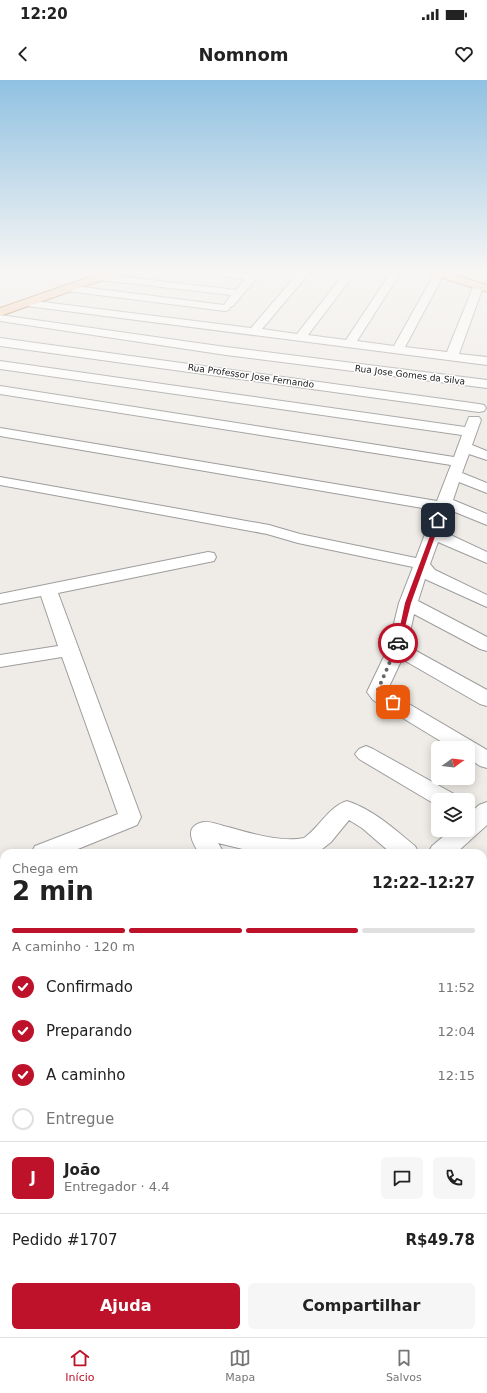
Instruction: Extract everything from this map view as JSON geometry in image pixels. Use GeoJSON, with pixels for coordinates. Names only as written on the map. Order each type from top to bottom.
{"type":"FeatureCollection","features":[{"type":"Feature","properties":{"kind":"street","name":"Rua Jose Gomes da Silva"},"geometry":{"type":"LineString","coordinates":[[81,331],[218,350],[487,384]]}},
{"type":"Feature","properties":{"kind":"street"},"geometry":{"type":"LineString","coordinates":[[251,331],[487,360]]}},
{"type":"Feature","properties":{"kind":"street"},"geometry":{"type":"LineString","coordinates":[[300,337],[305,331]]}},
{"type":"Feature","properties":{"kind":"street"},"geometry":{"type":"LineString","coordinates":[[350,343],[358,331]]}},
{"type":"Feature","properties":{"kind":"street"},"geometry":{"type":"LineString","coordinates":[[398,349],[407,331]]}},
{"type":"Feature","properties":{"kind":"street"},"geometry":{"type":"LineString","coordinates":[[452,356],[463,331]]}},
{"type":"Feature","properties":{"kind":"street","name":"Rua Professor Jose Fernando"},"geometry":{"type":"LineString","coordinates":[[0,342],[482,405]]}},
{"type":"Feature","properties":{"kind":"street"},"geometry":{"type":"LineString","coordinates":[[0,365],[487,430]]}},
{"type":"Feature","properties":{"kind":"street"},"geometry":{"type":"LineString","coordinates":[[456,741],[377,692],[397,648],[408,603],[471,428],[482,405],[487,384]]}},
{"type":"Feature","properties":{"kind":"street"},"geometry":{"type":"LineString","coordinates":[[0,390],[457,468],[487,488]]}},
{"type":"Feature","properties":{"kind":"street"},"geometry":{"type":"LineString","coordinates":[[0,432],[444,504],[487,520]]}},
{"type":"Feature","properties":{"kind":"street"},"geometry":{"type":"LineString","coordinates":[[464,447],[487,456]]}},
{"type":"Feature","properties":{"kind":"street"},"geometry":{"type":"LineString","coordinates":[[0,482],[270,530],[298,538],[422,564],[430,574],[487,602]]}},
{"type":"Feature","properties":{"kind":"street"},"geometry":{"type":"LineString","coordinates":[[434,533],[487,558]]}},
{"type":"Feature","properties":{"kind":"street"},"geometry":{"type":"LineString","coordinates":[[0,600],[208,557]]}},
{"type":"Feature","properties":{"kind":"street"},"geometry":{"type":"LineString","coordinates":[[48,590],[130,817],[129,819],[54,849]]}},
{"type":"Feature","properties":{"kind":"street"},"geometry":{"type":"LineString","coordinates":[[408,603],[487,645]]}},
{"type":"Feature","properties":{"kind":"street"},"geometry":{"type":"LineString","coordinates":[[397,648],[487,699]]}},
{"type":"Feature","properties":{"kind":"street"},"geometry":{"type":"LineString","coordinates":[[0,661],[69,650]]}},
{"type":"Feature","properties":{"kind":"street"},"geometry":{"type":"LineString","coordinates":[[475,752],[487,760]]}},
{"type":"Feature","properties":{"kind":"street"},"geometry":{"type":"LineString","coordinates":[[366,754],[434,793]]}},
{"type":"Feature","properties":{"kind":"street"},"geometry":{"type":"LineString","coordinates":[[207,843],[205,831],[281,848],[298,849],[311,846],[342,813],[347,810],[352,811],[368,822],[402,849]]}},
{"type":"Feature","properties":{"kind":"street"},"geometry":{"type":"LineString","coordinates":[[444,849],[476,821]]}},
{"type":"Feature","properties":{"kind":"way so far"},"geometry":{"type":"LineString","coordinates":[[393,702],[377,692],[398,643]]}},
{"type":"Feature","properties":{"kind":"route"},"geometry":{"type":"LineString","coordinates":[[398,643],[408,603],[438,520]]}}]}
